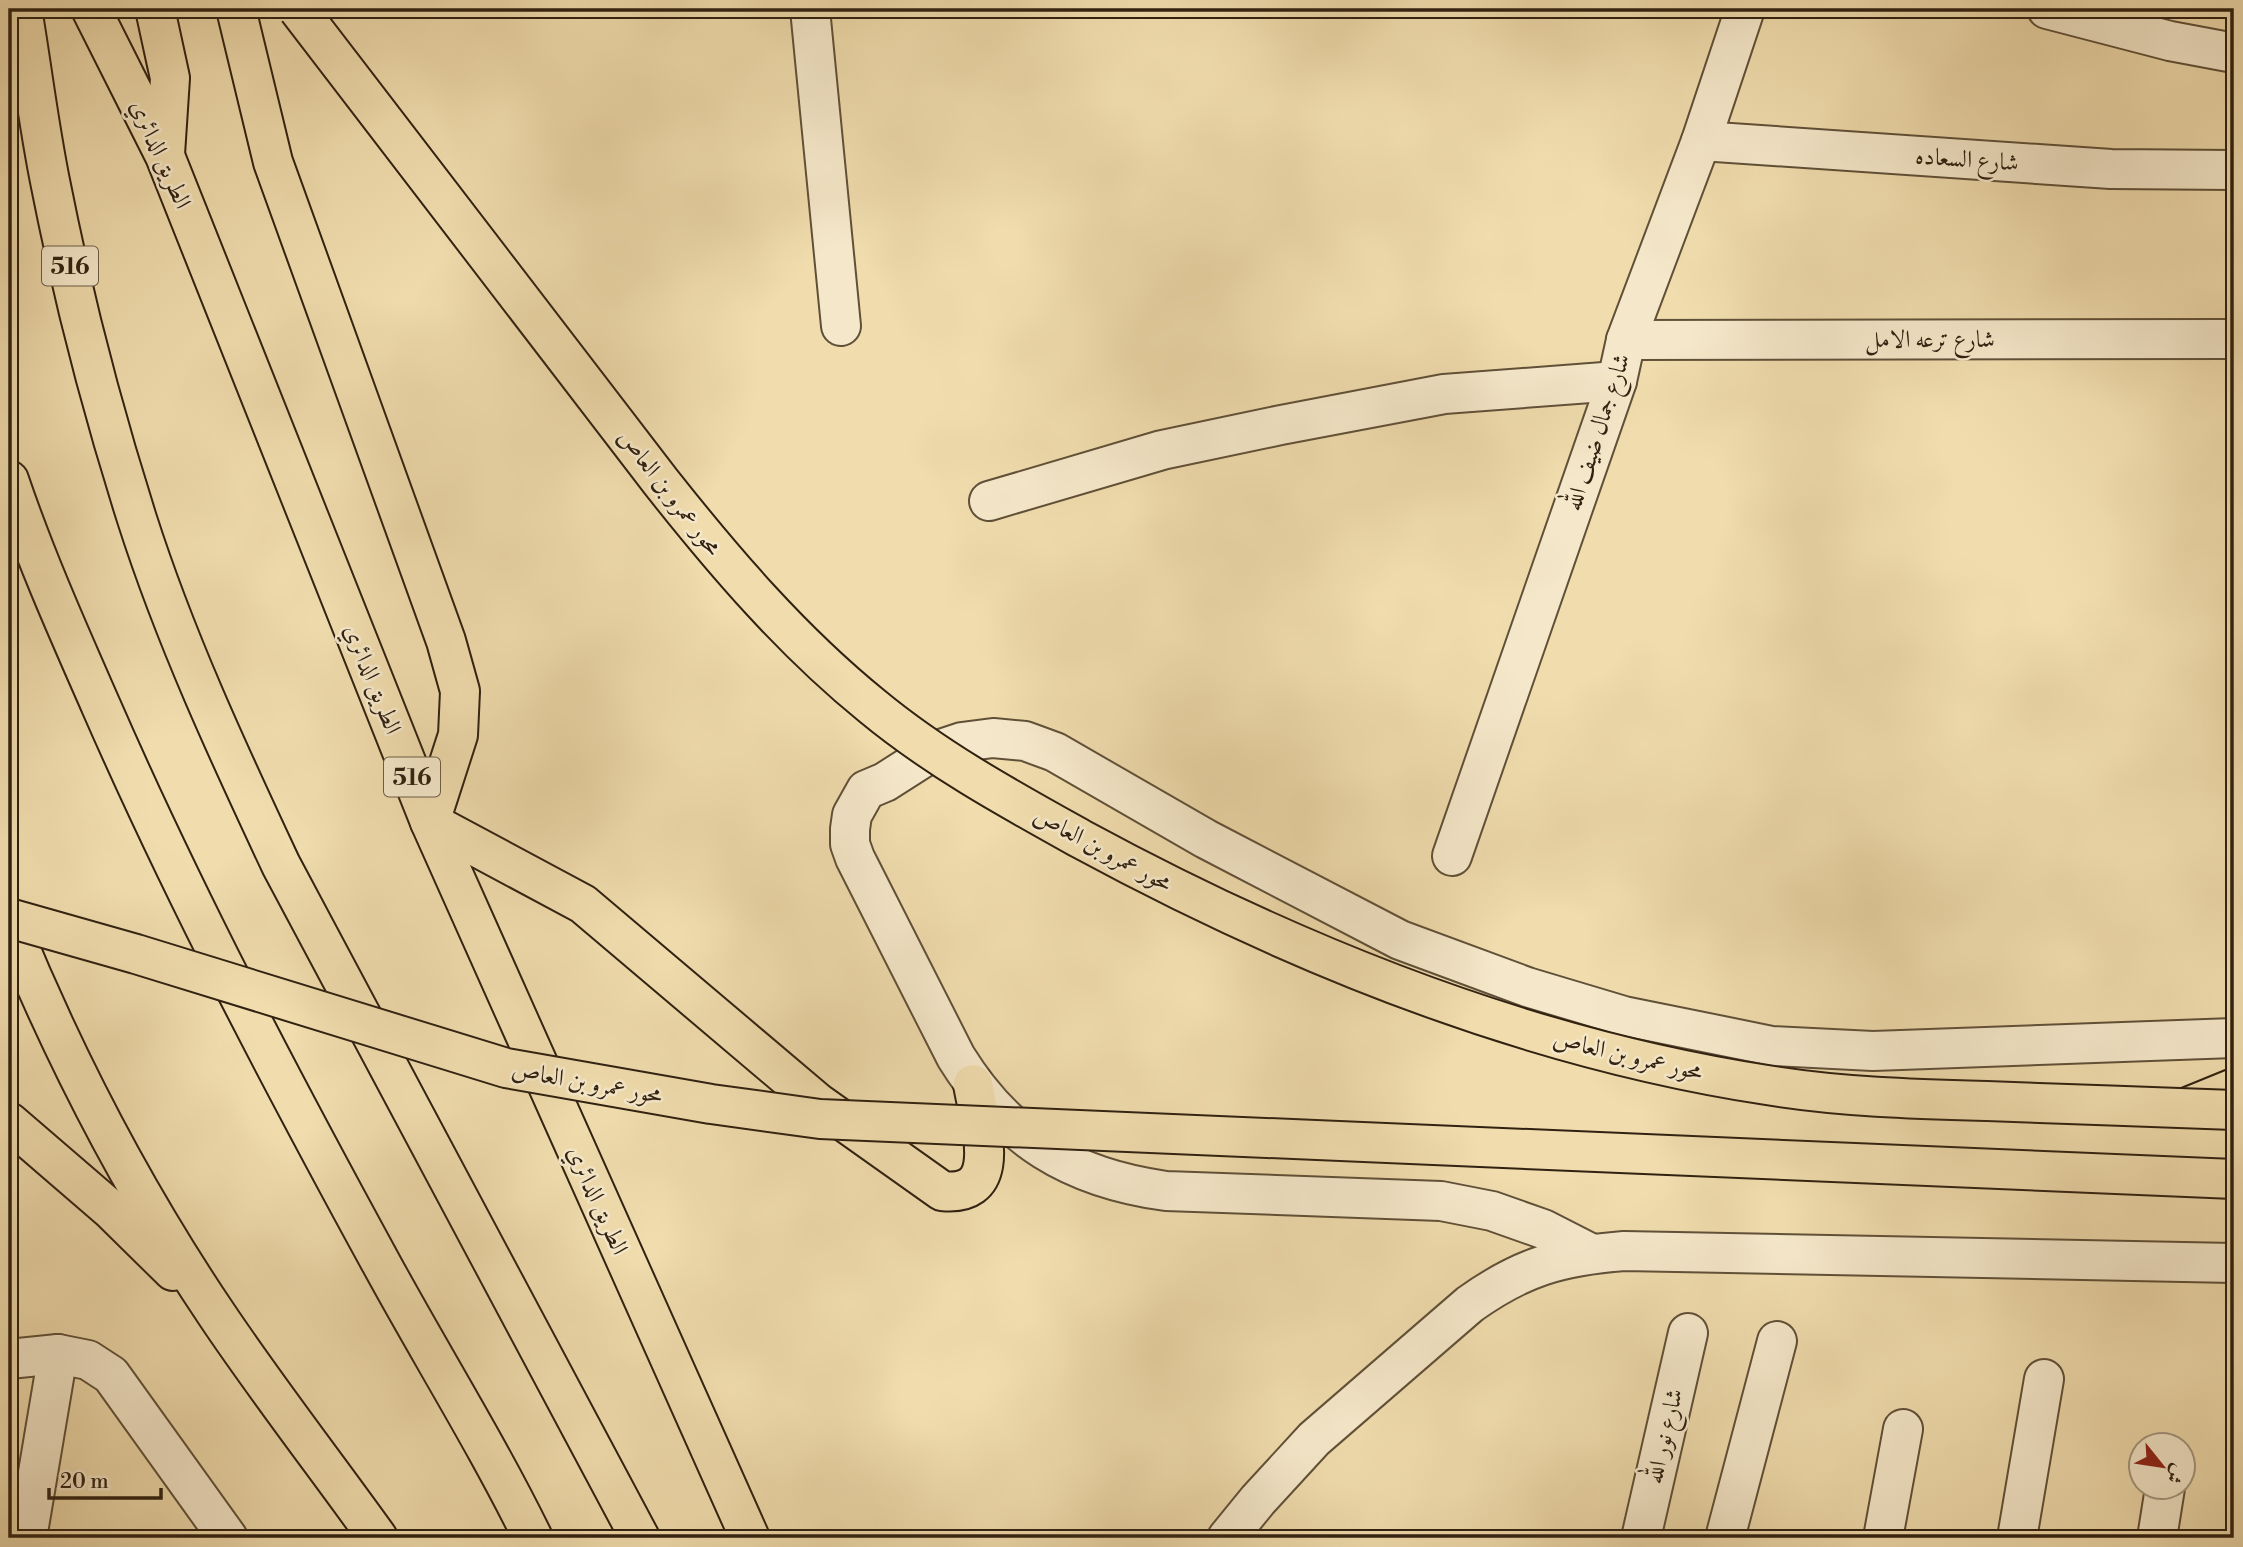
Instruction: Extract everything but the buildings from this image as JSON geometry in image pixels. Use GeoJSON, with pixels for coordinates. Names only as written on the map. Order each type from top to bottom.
{"type":"FeatureCollection","features":[{"type":"Feature","properties":{"kind":"main road","name":"516"},"geometry":{"type":"LineString","coordinates":[[22,9],[51,186],[94,370],[137,520],[191,663],[281,865],[640,1538]]}},
{"type":"Feature","properties":{"kind":"main road","name":"الطريق الدائري"},"geometry":{"type":"LineString","coordinates":[[92,9],[165,156],[430,822],[750,1538]]}},
{"type":"Feature","properties":{"kind":"main road"},"geometry":{"type":"LineString","coordinates":[[155,9],[170,79],[165,156]]}},
{"type":"Feature","properties":{"kind":"main road"},"geometry":{"type":"LineString","coordinates":[[236,9],[273,162],[446,642],[460,691],[458,735],[430,822],[583,904],[818,1103],[942,1191],[958,1193],[973,1186],[983,1174],[985,1157],[973,1084]]}},
{"type":"Feature","properties":{"kind":"main road","name":"محور عمرو بن العاص"},"geometry":{"type":"LineString","coordinates":[[298,9],[661,482],[715,550],[771,613],[821,662],[874,708],[947,761],[1016,803],[1138,870],[1252,924],[1341,962],[1434,1000],[1514,1028],[1605,1053],[1769,1086],[1883,1098],[2234,1110]]}},
{"type":"Feature","properties":{"kind":"main road"},"geometry":{"type":"LineString","coordinates":[[9,480],[31,546],[138,791],[255,1031],[382,1266],[488,1448],[533,1538]]}},
{"type":"Feature","properties":{"kind":"main road"},"geometry":{"type":"LineString","coordinates":[[9,920],[68,1056],[114,1144],[217,1315],[378,1538]]}},
{"type":"Feature","properties":{"kind":"main road","name":"محور عمرو بن العاص"},"geometry":{"type":"LineString","coordinates":[[9,920],[136,954],[506,1068],[711,1104],[820,1119],[2234,1179]]}},
{"type":"Feature","properties":{"kind":"main road"},"geometry":{"type":"LineString","coordinates":[[2185,1108],[2234,1088]]}},
{"type":"Feature","properties":{"kind":"main road"},"geometry":{"type":"LineString","coordinates":[[9,1122],[110,1209],[217,1315]]}},
{"type":"Feature","properties":{"kind":"street"},"geometry":{"type":"LineString","coordinates":[[810,9],[841,326]]}},
{"type":"Feature","properties":{"kind":"street","name":"شارع جمال ضيف الله"},"geometry":{"type":"LineString","coordinates":[[1452,856],[1617,381],[1626,340],[1701,141],[1745,9]]}},
{"type":"Feature","properties":{"kind":"street"},"geometry":{"type":"LineString","coordinates":[[2048,9],[2171,41],[2234,53]]}},
{"type":"Feature","properties":{"kind":"street","name":"شارع السعاده"},"geometry":{"type":"LineString","coordinates":[[1701,141],[2111,169],[2234,170]]}},
{"type":"Feature","properties":{"kind":"street","name":"شارع ترعه الامل"},"geometry":{"type":"LineString","coordinates":[[1626,340],[2234,339]]}},
{"type":"Feature","properties":{"kind":"street"},"geometry":{"type":"LineString","coordinates":[[989,501],[1162,450],[1444,394],[1617,381]]}},
{"type":"Feature","properties":{"kind":"street"},"geometry":{"type":"LineString","coordinates":[[1590,1253],[1543,1229],[1492,1211],[1441,1201],[1166,1191],[1102,1178],[1072,1166],[1018,1131],[973,1084],[956,1057],[850,844],[852,815],[866,790],[885,782],[932,752],[962,742],[993,738],[1025,741],[1055,752],[1206,839],[1400,940],[1527,987],[1624,1016],[1772,1046],[1873,1051],[2234,1038]]}},
{"type":"Feature","properties":{"kind":"street"},"geometry":{"type":"LineString","coordinates":[[1227,1538],[1314,1439],[1470,1304],[1497,1285],[1558,1259],[1590,1253],[1624,1251],[2234,1263]]}},
{"type":"Feature","properties":{"kind":"street","name":"شارع نور الله"},"geometry":{"type":"LineString","coordinates":[[1642,1538],[1688,1333]]}},
{"type":"Feature","properties":{"kind":"street"},"geometry":{"type":"LineString","coordinates":[[1726,1538],[1776,1341]]}},
{"type":"Feature","properties":{"kind":"street"},"geometry":{"type":"LineString","coordinates":[[9,1359],[58,1354],[88,1360],[111,1375],[228,1538]]}},
{"type":"Feature","properties":{"kind":"street"},"geometry":{"type":"LineString","coordinates":[[27,1538],[58,1354]]}},
{"type":"Feature","properties":{"kind":"street"},"geometry":{"type":"LineString","coordinates":[[2017,1538],[2044,1379]]}},
{"type":"Feature","properties":{"kind":"street"},"geometry":{"type":"LineString","coordinates":[[1883,1538],[1903,1429]]}},
{"type":"Feature","properties":{"kind":"street"},"geometry":{"type":"LineString","coordinates":[[191,1538],[201,1500]]}},
{"type":"Feature","properties":{"kind":"street"},"geometry":{"type":"LineString","coordinates":[[2157,1538],[2163,1502]]}}]}
